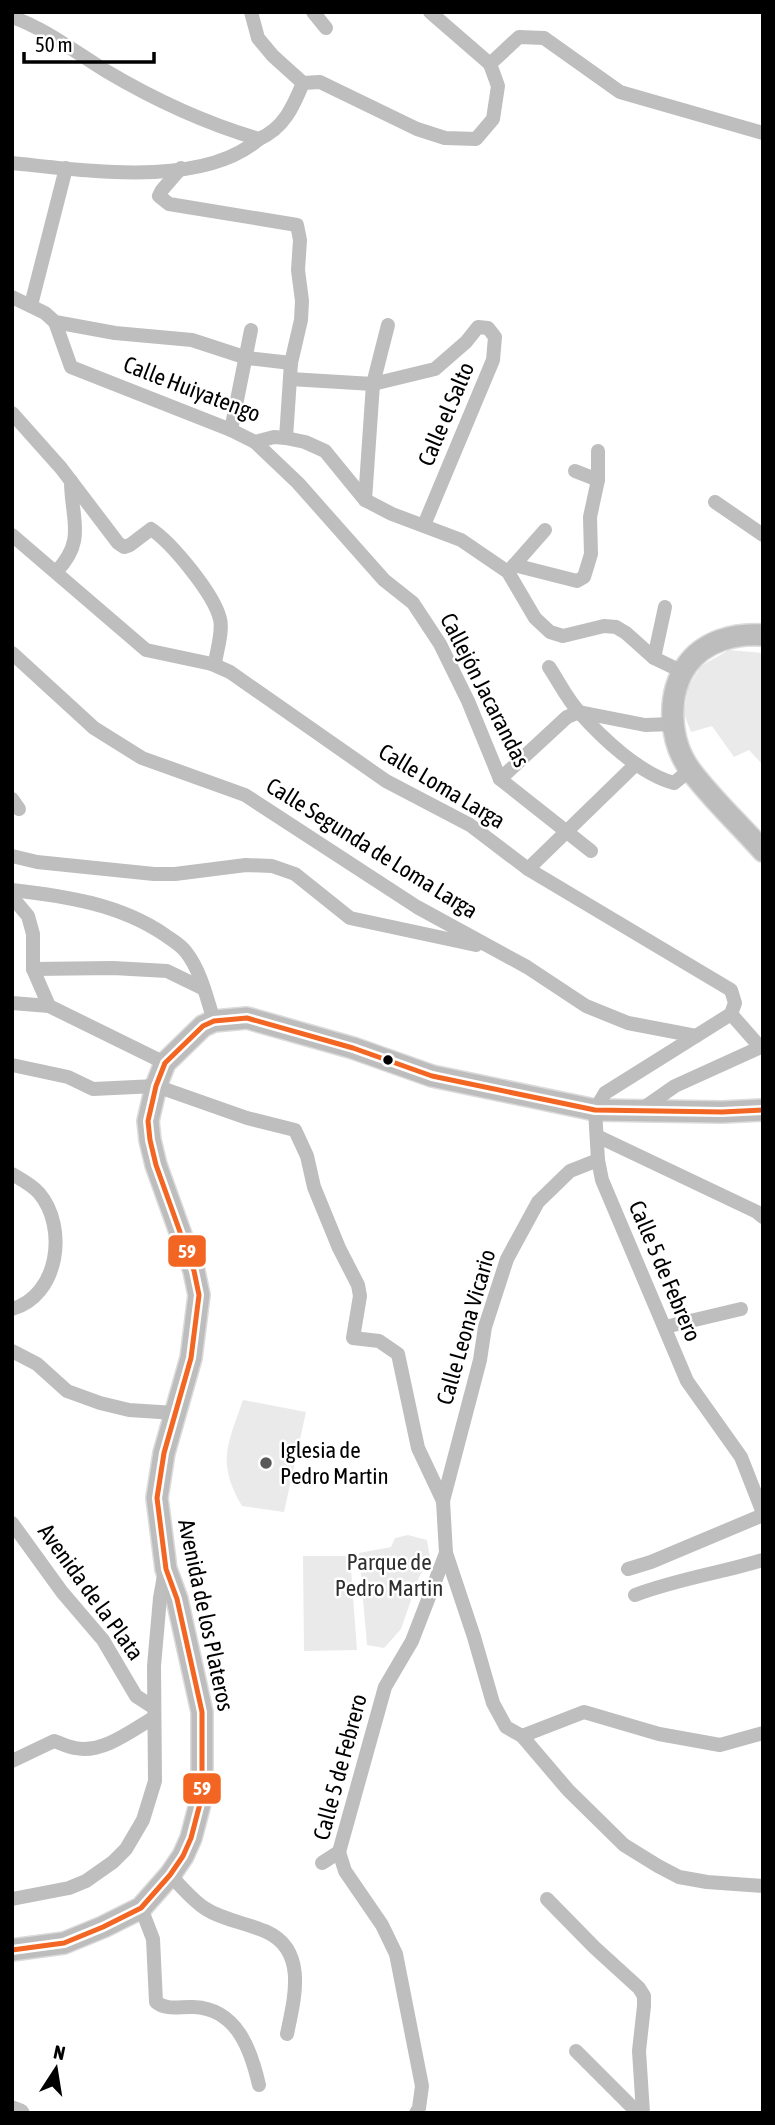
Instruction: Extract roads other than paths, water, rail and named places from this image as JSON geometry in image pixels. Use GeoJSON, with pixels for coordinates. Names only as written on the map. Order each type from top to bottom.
{"type":"FeatureCollection","features":[{"type":"Feature","properties":{"kind":"main road"},"geometry":{"type":"LineString","coordinates":[[763,635],[748,634],[714,642],[702,649],[683,672],[675,692],[673,724],[679,746],[682,776],[763,851]]}},
{"type":"Feature","properties":{"kind":"main road"},"geometry":{"type":"LineString","coordinates":[[214,1021],[247,1018],[271,1023],[432,1076],[596,1110],[763,1110]]}},
{"type":"Feature","properties":{"kind":"main road","name":"Avenida de los Plateros"},"geometry":{"type":"LineString","coordinates":[[12,1950],[64,1943],[141,1908],[170,1875],[191,1838],[202,1796],[202,1712],[177,1599],[166,1569],[157,1499],[164,1453],[193,1348],[199,1295],[194,1271],[156,1165],[148,1121],[156,1086],[165,1063],[203,1026],[214,1021]]}},
{"type":"Feature","properties":{"kind":"main road"},"geometry":{"type":"LineString","coordinates":[[12,2110],[20,2113]]}},
{"type":"Feature","properties":{"kind":"street"},"geometry":{"type":"LineString","coordinates":[[251,12],[258,38],[273,56],[303,83],[320,82],[417,129],[445,138],[476,139],[493,119],[498,86],[490,64],[430,12]]}},
{"type":"Feature","properties":{"kind":"street"},"geometry":{"type":"LineString","coordinates":[[313,12],[326,28]]}},
{"type":"Feature","properties":{"kind":"street"},"geometry":{"type":"LineString","coordinates":[[12,16],[29,23],[173,108],[226,130],[259,139]]}},
{"type":"Feature","properties":{"kind":"street"},"geometry":{"type":"LineString","coordinates":[[490,64],[519,37],[544,38],[620,92],[763,133]]}},
{"type":"Feature","properties":{"kind":"street"},"geometry":{"type":"LineString","coordinates":[[12,163],[118,174],[209,165],[233,158],[259,139],[274,133],[292,108],[303,83]]}},
{"type":"Feature","properties":{"kind":"street"},"geometry":{"type":"LineString","coordinates":[[31,305],[66,168]]}},
{"type":"Feature","properties":{"kind":"street"},"geometry":{"type":"LineString","coordinates":[[181,168],[159,196],[169,204],[297,226],[302,301],[301,320],[291,363],[286,438]]}},
{"type":"Feature","properties":{"kind":"street"},"geometry":{"type":"LineString","coordinates":[[12,297],[45,313],[55,322],[115,333],[192,341],[247,358],[291,363]]}},
{"type":"Feature","properties":{"kind":"street","name":"Calle Huiyatengo"},"geometry":{"type":"LineString","coordinates":[[55,322],[71,367],[232,430],[255,442],[274,437],[286,438],[305,442],[325,451],[365,500],[392,514],[461,540],[511,568],[535,618],[550,632],[563,636],[604,626],[615,627],[654,658],[683,672]]}},
{"type":"Feature","properties":{"kind":"street"},"geometry":{"type":"LineString","coordinates":[[365,500],[373,384],[388,326]]}},
{"type":"Feature","properties":{"kind":"street","name":"Calle el Salto"},"geometry":{"type":"LineString","coordinates":[[290,379],[373,384],[435,369],[466,342],[478,327],[488,328],[495,337],[493,359],[424,525]]}},
{"type":"Feature","properties":{"kind":"street"},"geometry":{"type":"LineString","coordinates":[[232,430],[251,330]]}},
{"type":"Feature","properties":{"kind":"street"},"geometry":{"type":"LineString","coordinates":[[12,413],[71,481],[118,543],[124,547],[130,545],[151,529],[170,545],[207,591],[221,621],[215,663],[212,664]]}},
{"type":"Feature","properties":{"kind":"street","name":"Callejón Jacarandas"},"geometry":{"type":"LineString","coordinates":[[255,442],[298,483],[384,580],[413,603],[440,644],[468,701],[500,779],[591,851]]}},
{"type":"Feature","properties":{"kind":"street"},"geometry":{"type":"LineString","coordinates":[[511,568],[577,581],[584,577],[591,554],[590,517],[598,480],[598,451]]}},
{"type":"Feature","properties":{"kind":"street"},"geometry":{"type":"LineString","coordinates":[[575,471],[598,480]]}},
{"type":"Feature","properties":{"kind":"street"},"geometry":{"type":"LineString","coordinates":[[56,572],[66,562],[76,544],[71,481]]}},
{"type":"Feature","properties":{"kind":"street"},"geometry":{"type":"LineString","coordinates":[[715,502],[763,535]]}},
{"type":"Feature","properties":{"kind":"street"},"geometry":{"type":"LineString","coordinates":[[511,568],[545,530]]}},
{"type":"Feature","properties":{"kind":"street","name":"Calle Loma Larga"},"geometry":{"type":"LineString","coordinates":[[12,535],[146,650],[212,664],[230,672],[386,781],[470,825],[528,869],[731,990],[736,1003],[731,1014]]}},
{"type":"Feature","properties":{"kind":"street"},"geometry":{"type":"LineString","coordinates":[[654,658],[665,607]]}},
{"type":"Feature","properties":{"kind":"street","name":"Calle Segunda de Loma Larga"},"geometry":{"type":"LineString","coordinates":[[12,653],[94,728],[142,758],[245,795],[417,907],[494,949],[586,1006],[628,1023],[696,1036]]}},
{"type":"Feature","properties":{"kind":"street","name":"Calle Segunda de Loma Larga"},"geometry":{"type":"LineString","coordinates":[[12,662],[36,676]]}},
{"type":"Feature","properties":{"kind":"street"},"geometry":{"type":"LineString","coordinates":[[549,667],[579,712],[636,764],[662,780],[682,776]]}},
{"type":"Feature","properties":{"kind":"street"},"geometry":{"type":"LineString","coordinates":[[500,779],[567,717],[579,712],[645,726],[673,724]]}},
{"type":"Feature","properties":{"kind":"street"},"geometry":{"type":"LineString","coordinates":[[528,869],[636,764]]}},
{"type":"Feature","properties":{"kind":"street"},"geometry":{"type":"LineString","coordinates":[[12,856],[37,862],[154,874],[246,865],[272,866],[295,874],[350,918],[494,949]]}},
{"type":"Feature","properties":{"kind":"street"},"geometry":{"type":"LineString","coordinates":[[12,890],[78,899],[112,909],[155,928],[184,949],[193,961],[214,1021]]}},
{"type":"Feature","properties":{"kind":"street"},"geometry":{"type":"LineString","coordinates":[[12,897],[28,916],[33,934],[33,969],[49,1006]]}},
{"type":"Feature","properties":{"kind":"street"},"geometry":{"type":"LineString","coordinates":[[33,969],[113,968],[167,971],[204,989]]}},
{"type":"Feature","properties":{"kind":"street"},"geometry":{"type":"LineString","coordinates":[[12,1003],[49,1006],[165,1063]]}},
{"type":"Feature","properties":{"kind":"street"},"geometry":{"type":"LineString","coordinates":[[596,1110],[604,1094],[731,1014],[762,1047],[675,1086],[642,1109]]}},
{"type":"Feature","properties":{"kind":"street"},"geometry":{"type":"LineString","coordinates":[[12,1065],[68,1077],[93,1089],[156,1086]]}},
{"type":"Feature","properties":{"kind":"street","name":"Calle 5 de Febrero"},"geometry":{"type":"LineString","coordinates":[[156,1086],[247,1118],[295,1130],[307,1156],[314,1187],[358,1286],[360,1296],[354,1338],[379,1341],[398,1354],[418,1448],[443,1501],[446,1553],[493,1703],[506,1727],[522,1736],[568,1790],[624,1845],[679,1877],[763,1886]]}},
{"type":"Feature","properties":{"kind":"street","name":"Calle 5 de Febrero"},"geometry":{"type":"LineString","coordinates":[[596,1110],[597,1160],[602,1180],[687,1381],[741,1457],[763,1514]]}},
{"type":"Feature","properties":{"kind":"street"},"geometry":{"type":"LineString","coordinates":[[597,1136],[698,1182],[763,1217]]}},
{"type":"Feature","properties":{"kind":"street","name":"Calle Leona Vicario"},"geometry":{"type":"LineString","coordinates":[[443,1501],[480,1360],[485,1327],[507,1259],[538,1202],[570,1171],[597,1160]]}},
{"type":"Feature","properties":{"kind":"street"},"geometry":{"type":"LineString","coordinates":[[12,1174],[41,1194],[55,1227],[56,1249],[53,1267],[40,1288],[22,1306],[12,1309]]}},
{"type":"Feature","properties":{"kind":"street"},"geometry":{"type":"LineString","coordinates":[[665,1327],[741,1309]]}},
{"type":"Feature","properties":{"kind":"street"},"geometry":{"type":"LineString","coordinates":[[12,1350],[37,1364],[67,1391],[130,1410],[175,1413]]}},
{"type":"Feature","properties":{"kind":"street"},"geometry":{"type":"LineString","coordinates":[[628,1569],[651,1562],[763,1514]]}},
{"type":"Feature","properties":{"kind":"street","name":"Avenida de la Plata"},"geometry":{"type":"LineString","coordinates":[[12,1523],[62,1592],[103,1640],[136,1696],[153,1713]]}},
{"type":"Feature","properties":{"kind":"street","name":"Calle 5 de Febrero"},"geometry":{"type":"LineString","coordinates":[[416,2113],[422,2086],[396,1954],[382,1925],[345,1871],[339,1852],[385,1687],[412,1642],[446,1553]]}},
{"type":"Feature","properties":{"kind":"street"},"geometry":{"type":"LineString","coordinates":[[635,1595],[692,1577],[724,1572],[763,1560]]}},
{"type":"Feature","properties":{"kind":"street","name":"Avenida de la Plata"},"geometry":{"type":"LineString","coordinates":[[153,1713],[160,1598],[166,1569]]}},
{"type":"Feature","properties":{"kind":"street"},"geometry":{"type":"LineString","coordinates":[[522,1736],[584,1712],[659,1734],[719,1745],[763,1733]]}},
{"type":"Feature","properties":{"kind":"street"},"geometry":{"type":"LineString","coordinates":[[12,1760],[54,1741],[75,1748],[92,1749],[114,1740],[153,1713]]}},
{"type":"Feature","properties":{"kind":"street"},"geometry":{"type":"LineString","coordinates":[[12,1899],[69,1888],[86,1881],[113,1863],[126,1849],[143,1820],[155,1781],[153,1713]]}},
{"type":"Feature","properties":{"kind":"street"},"geometry":{"type":"LineString","coordinates":[[323,1863],[339,1852]]}},
{"type":"Feature","properties":{"kind":"street"},"geometry":{"type":"LineString","coordinates":[[170,1875],[205,1909],[270,1933],[283,1945],[292,1958],[297,1984],[287,2034]]}},
{"type":"Feature","properties":{"kind":"street"},"geometry":{"type":"LineString","coordinates":[[547,1899],[639,1988],[644,1996],[639,2052],[640,2113]]}},
{"type":"Feature","properties":{"kind":"street"},"geometry":{"type":"LineString","coordinates":[[141,1908],[153,1939],[156,2002],[167,2007],[197,2007],[218,2013],[232,2021],[253,2055],[260,2085]]}},
{"type":"Feature","properties":{"kind":"street"},"geometry":{"type":"LineString","coordinates":[[576,2051],[640,2113]]}},
{"type":"Feature","properties":{"kind":"place","name":"Iglesia de Pedro Martin"},"geometry":{"type":"Point","coordinates":[266,1463]}},
{"type":"Feature","properties":{"kind":"park label","name":"Parque de Pedro Martin"},"geometry":{"type":"Point","coordinates":[389,1575]}}]}
